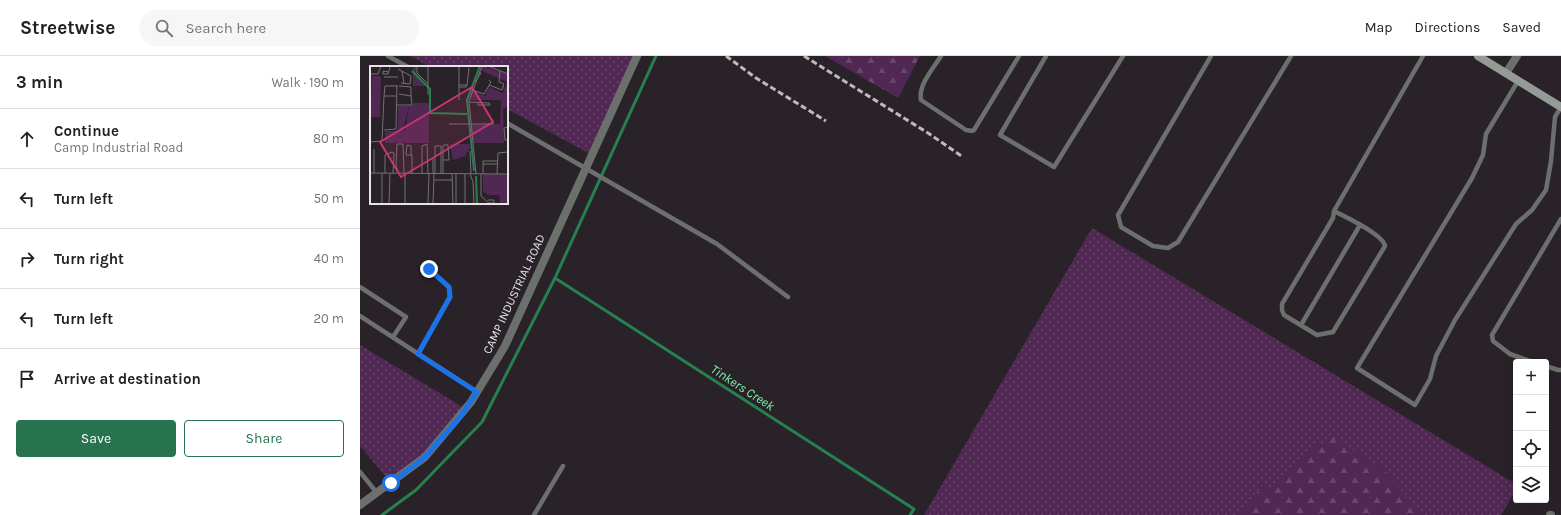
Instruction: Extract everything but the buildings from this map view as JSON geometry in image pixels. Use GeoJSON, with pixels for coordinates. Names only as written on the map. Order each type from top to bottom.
{"type":"FeatureCollection","features":[{"type":"Feature","properties":{"kind":"street","name":"CAMP INDUSTRIAL ROAD"},"geometry":{"type":"LineString","coordinates":[[360,506],[425,457],[460,417],[477,392],[505,346],[637,56]]}},
{"type":"Feature","properties":{"kind":"street"},"geometry":{"type":"LineString","coordinates":[[1478,56],[1561,107]]}},
{"type":"Feature","properties":{"kind":"street"},"geometry":{"type":"LineString","coordinates":[[1506,73],[1517,56]]}},
{"type":"Feature","properties":{"kind":"lane"},"geometry":{"type":"LineString","coordinates":[[388,56],[406,66]]}},
{"type":"Feature","properties":{"kind":"lane"},"geometry":{"type":"LineString","coordinates":[[941,56],[921,89],[921,100],[966,130],[972,131],[1019,56]]}},
{"type":"Feature","properties":{"kind":"lane"},"geometry":{"type":"LineString","coordinates":[[1046,56],[1000,135],[1054,167],[1123,56]]}},
{"type":"Feature","properties":{"kind":"lane"},"geometry":{"type":"LineString","coordinates":[[1211,56],[1118,215],[1121,227],[1153,246],[1168,248],[1178,242],[1291,56]]}},
{"type":"Feature","properties":{"kind":"lane"},"geometry":{"type":"LineString","coordinates":[[1334,211],[1381,238],[1384,242],[1384,250],[1334,332],[1317,335],[1284,315],[1281,307],[1333,218],[1334,211],[1423,56]]}},
{"type":"Feature","properties":{"kind":"lane"},"geometry":{"type":"LineString","coordinates":[[1518,81],[1486,134],[1483,156],[1472,178],[1357,368],[1415,405],[1430,379],[1436,356],[1454,320],[1516,224],[1532,210],[1546,190],[1551,161],[1555,117],[1561,107]]}},
{"type":"Feature","properties":{"kind":"lane"},"geometry":{"type":"LineString","coordinates":[[508,124],[717,244],[788,297]]}},
{"type":"Feature","properties":{"kind":"lane"},"geometry":{"type":"LineString","coordinates":[[1524,359],[1510,354],[1493,341],[1492,335],[1561,219]]}},
{"type":"Feature","properties":{"kind":"lane"},"geometry":{"type":"LineString","coordinates":[[1301,325],[1360,225]]}},
{"type":"Feature","properties":{"kind":"lane"},"geometry":{"type":"LineString","coordinates":[[418,354],[450,297],[449,287],[429,269]]}},
{"type":"Feature","properties":{"kind":"lane"},"geometry":{"type":"LineString","coordinates":[[360,287],[406,317],[393,337]]}},
{"type":"Feature","properties":{"kind":"lane"},"geometry":{"type":"LineString","coordinates":[[360,316],[477,392]]}},
{"type":"Feature","properties":{"kind":"lane"},"geometry":{"type":"LineString","coordinates":[[1549,367],[1561,370]]}},
{"type":"Feature","properties":{"kind":"lane"},"geometry":{"type":"LineString","coordinates":[[534,515],[563,466]]}},
{"type":"Feature","properties":{"kind":"lane"},"geometry":{"type":"LineString","coordinates":[[360,472],[377,493]]}},
{"type":"Feature","properties":{"kind":"green space"},"geometry":{"type":"Polygon","coordinates":[[[410,56],[637,56],[592,155],[508,110],[508,66],[428,66],[410,56]]]}},
{"type":"Feature","properties":{"kind":"green space"},"geometry":{"type":"Polygon","coordinates":[[[825,56],[920,56],[898,98],[825,56]]]}},
{"type":"Feature","properties":{"kind":"green space"},"geometry":{"type":"Polygon","coordinates":[[[1092,228],[1513,482],[1513,495],[1501,515],[1311,515],[1263,485],[1237,515],[924,515],[1092,228]]]}},
{"type":"Feature","properties":{"kind":"green space"},"geometry":{"type":"Polygon","coordinates":[[[360,345],[466,409],[425,457],[391,483],[360,446],[360,345]]]}},
{"type":"Feature","properties":{"kind":"green space"},"geometry":{"type":"Polygon","coordinates":[[[1333,438],[1381,466],[1423,515],[1237,515],[1263,485],[1270,489],[1310,448],[1333,438]]]}},
{"type":"Feature","properties":{"kind":"waterway","name":"Tinkers Creek"},"geometry":{"type":"LineString","coordinates":[[382,515],[416,490],[482,422],[555,278],[656,56]]}},
{"type":"Feature","properties":{"kind":"waterway","name":"Tinkers Creek"},"geometry":{"type":"LineString","coordinates":[[555,278],[914,509],[910,515]]}},
{"type":"Feature","properties":{"kind":"railway"},"geometry":{"type":"LineString","coordinates":[[726,56],[756,78],[826,121]]}},
{"type":"Feature","properties":{"kind":"railway"},"geometry":{"type":"LineString","coordinates":[[804,56],[928,133],[963,157]]}},
{"type":"Feature","properties":{"kind":"route"},"geometry":{"type":"LineString","coordinates":[[391,483],[425,457],[460,417],[477,392],[418,354],[450,297],[449,287],[429,269]]}}]}
